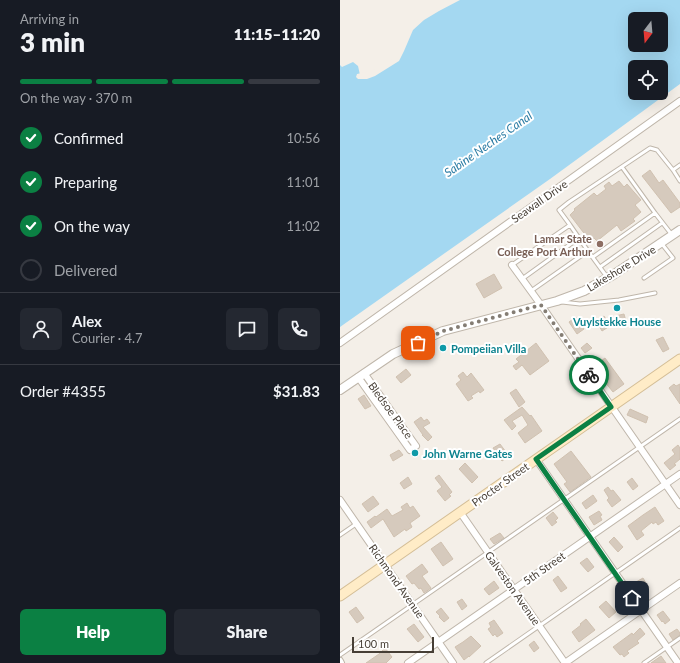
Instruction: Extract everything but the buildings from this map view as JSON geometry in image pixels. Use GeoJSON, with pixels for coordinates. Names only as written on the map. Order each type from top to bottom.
{"type":"FeatureCollection","features":[{"type":"Feature","properties":{"kind":"main road","name":"Procter Street"},"geometry":{"type":"LineString","coordinates":[[340,596],[680,359]]}},
{"type":"Feature","properties":{"kind":"street","name":"Seawall Drive"},"geometry":{"type":"LineString","coordinates":[[340,343],[680,101]]}},
{"type":"Feature","properties":{"kind":"street","name":"Lakeshore Drive"},"geometry":{"type":"LineString","coordinates":[[340,390],[394,354],[443,331],[557,301],[584,291],[608,278],[680,230]]}},
{"type":"Feature","properties":{"kind":"street"},"geometry":{"type":"LineString","coordinates":[[512,265],[680,506]]}},
{"type":"Feature","properties":{"kind":"street","name":"Bledsoe Place"},"geometry":{"type":"LineString","coordinates":[[361,375],[416,446],[410,450],[361,375]]}},
{"type":"Feature","properties":{"kind":"street"},"geometry":{"type":"LineString","coordinates":[[536,459],[678,663]]}},
{"type":"Feature","properties":{"kind":"street","name":"5th Street"},"geometry":{"type":"LineString","coordinates":[[408,663],[680,474]]}},
{"type":"Feature","properties":{"kind":"street","name":"Richmond Avenue"},"geometry":{"type":"LineString","coordinates":[[340,500],[453,663]]}},
{"type":"Feature","properties":{"kind":"street","name":"Galveston Avenue"},"geometry":{"type":"LineString","coordinates":[[460,512],[565,663]]}},
{"type":"Feature","properties":{"kind":"street"},"geometry":{"type":"LineString","coordinates":[[565,663],[680,583]]}},
{"type":"Feature","properties":{"kind":"lane"},"geometry":{"type":"LineString","coordinates":[[608,278],[559,210],[650,148],[656,150],[680,181]]}},
{"type":"Feature","properties":{"kind":"lane"},"geometry":{"type":"LineString","coordinates":[[673,170],[680,166]]}},
{"type":"Feature","properties":{"kind":"lane"},"geometry":{"type":"LineString","coordinates":[[622,167],[672,236]]}},
{"type":"Feature","properties":{"kind":"lane"},"geometry":{"type":"LineString","coordinates":[[593,257],[655,213]]}},
{"type":"Feature","properties":{"kind":"lane"},"geometry":{"type":"LineString","coordinates":[[600,267],[662,223]]}},
{"type":"Feature","properties":{"kind":"lane"},"geometry":{"type":"LineString","coordinates":[[512,265],[570,225]]}},
{"type":"Feature","properties":{"kind":"lane"},"geometry":{"type":"LineString","coordinates":[[522,279],[579,238]]}},
{"type":"Feature","properties":{"kind":"lane"},"geometry":{"type":"LineString","coordinates":[[644,278],[673,258],[662,243]]}},
{"type":"Feature","properties":{"kind":"lane"},"geometry":{"type":"LineString","coordinates":[[530,291],[588,251]]}},
{"type":"Feature","properties":{"kind":"lane"},"geometry":{"type":"LineString","coordinates":[[557,301],[580,304],[619,300],[655,293]]}},
{"type":"Feature","properties":{"kind":"lane"},"geometry":{"type":"LineString","coordinates":[[340,655],[680,419]]}},
{"type":"Feature","properties":{"kind":"lane"},"geometry":{"type":"LineString","coordinates":[[340,535],[356,524]]}},
{"type":"Feature","properties":{"kind":"lane"},"geometry":{"type":"LineString","coordinates":[[486,663],[680,528]]}},
{"type":"Feature","properties":{"kind":"lane"},"geometry":{"type":"LineString","coordinates":[[644,663],[680,638]]}},
{"type":"Feature","properties":{"kind":"water","name":"Sabine Neches Canal"},"geometry":{"type":"Polygon","coordinates":[[[451,0],[680,0],[680,84],[668,93],[668,60],[628,60],[628,100],[658,100],[550,179],[340,327],[340,65],[342,67],[353,62],[358,66],[360,75],[372,73],[396,59],[411,27],[451,0]]]}},
{"type":"Feature","properties":{"kind":"pier"},"geometry":{"type":"Polygon","coordinates":[[[446,0],[460,0],[424,20],[413,30],[399,61],[375,76],[367,79],[358,79],[356,77],[357,74],[371,71],[394,58],[409,25],[446,0]]]}},
{"type":"Feature","properties":{"kind":"way so far"},"geometry":{"type":"LineString","coordinates":[[418,343],[443,331],[541,305],[589,375]]}},
{"type":"Feature","properties":{"kind":"place","name":"Lamar State College Port Arthur"},"geometry":{"type":"Point","coordinates":[600,244]}},
{"type":"Feature","properties":{"kind":"place","name":"Vuylstekke House"},"geometry":{"type":"Point","coordinates":[617,308]}},
{"type":"Feature","properties":{"kind":"place","name":"Pompeiian Villa"},"geometry":{"type":"Point","coordinates":[443,348]}},
{"type":"Feature","properties":{"kind":"place","name":"John Warne Gates"},"geometry":{"type":"Point","coordinates":[415,453]}},
{"type":"Feature","properties":{"kind":"route"},"geometry":{"type":"LineString","coordinates":[[589,375],[611,407],[536,459],[632,598]]}}]}
